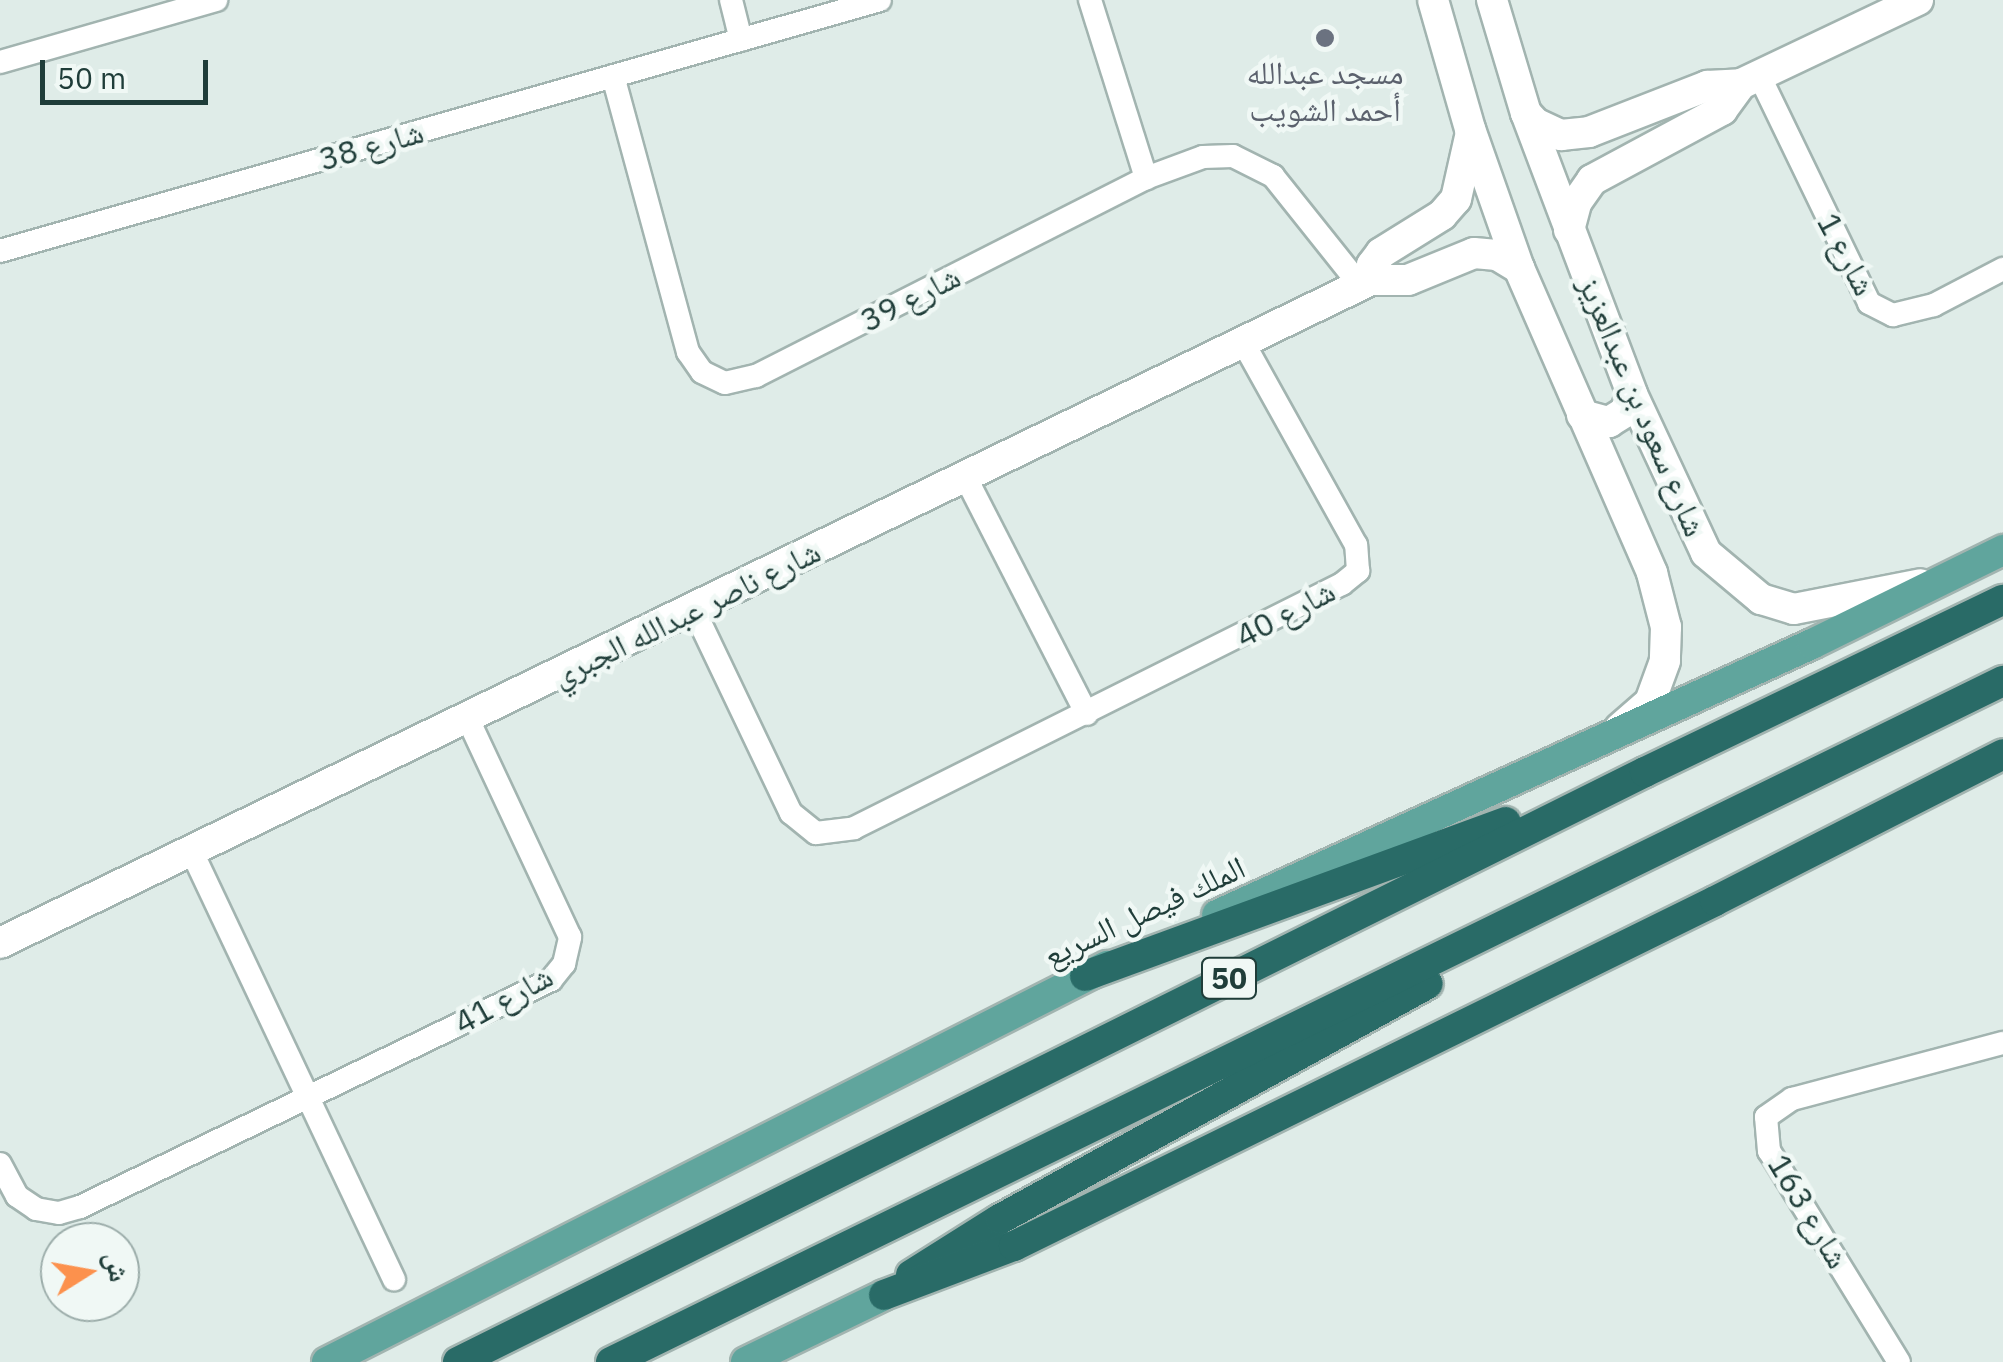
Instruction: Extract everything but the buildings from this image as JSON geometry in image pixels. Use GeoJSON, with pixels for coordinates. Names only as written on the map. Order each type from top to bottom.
{"type":"FeatureCollection","features":[{"type":"Feature","properties":{"kind":"highway","name":"50"},"geometry":{"type":"LineString","coordinates":[[458,1362],[1645,772],[2003,600]]}},
{"type":"Feature","properties":{"kind":"highway","name":"50"},"geometry":{"type":"LineString","coordinates":[[611,1362],[2003,681]]}},
{"type":"Feature","properties":{"kind":"highway"},"geometry":{"type":"LineString","coordinates":[[884,1294],[1014,1246],[1803,858],[2003,754]]}},
{"type":"Feature","properties":{"kind":"highway"},"geometry":{"type":"LineString","coordinates":[[1085,976],[1645,772]]}},
{"type":"Feature","properties":{"kind":"highway"},"geometry":{"type":"LineString","coordinates":[[884,1294],[1000,1219],[1207,1109],[1461,965],[1542,907]]}},
{"type":"Feature","properties":{"kind":"main road","name":"الملك فيصل السريع"},"geometry":{"type":"LineString","coordinates":[[327,1362],[1085,976],[1958,575],[2003,550]]}},
{"type":"Feature","properties":{"kind":"main road"},"geometry":{"type":"LineString","coordinates":[[746,1362],[884,1294]]}},
{"type":"Feature","properties":{"kind":"street"},"geometry":{"type":"LineString","coordinates":[[0,62],[216,0]]}},
{"type":"Feature","properties":{"kind":"street"},"geometry":{"type":"LineString","coordinates":[[732,0],[742,40]]}},
{"type":"Feature","properties":{"kind":"street","name":"شارع 38"},"geometry":{"type":"LineString","coordinates":[[0,252],[880,0]]}},
{"type":"Feature","properties":{"kind":"street"},"geometry":{"type":"LineString","coordinates":[[1090,0],[1146,178]]}},
{"type":"Feature","properties":{"kind":"street","name":"شارع سعود بن عبدالعزيز"},"geometry":{"type":"LineString","coordinates":[[1433,0],[1470,129],[1519,268],[1652,573],[1666,627],[1664,660],[1650,702],[1617,730]]}},
{"type":"Feature","properties":{"kind":"street","name":"شارع سعود بن عبدالعزيز"},"geometry":{"type":"LineString","coordinates":[[1492,0],[1526,113],[1632,394],[1706,553],[1761,600],[1794,609],[1958,575]]}},
{"type":"Feature","properties":{"kind":"street"},"geometry":{"type":"LineString","coordinates":[[1526,113],[1548,130],[1575,135],[1708,86],[1750,79],[1918,0]]}},
{"type":"Feature","properties":{"kind":"street","name":"شارع 39"},"geometry":{"type":"LineString","coordinates":[[613,76],[688,352],[702,372],[725,383],[756,376],[1146,178],[1218,155],[1261,167],[1284,187],[1366,282]]}},
{"type":"Feature","properties":{"kind":"street"},"geometry":{"type":"LineString","coordinates":[[1569,230],[1576,203],[1592,180],[1722,110],[1750,79]]}},
{"type":"Feature","properties":{"kind":"street","name":"شارع 1"},"geometry":{"type":"LineString","coordinates":[[1750,79],[1869,303],[1893,314],[1934,305],[2003,270]]}},
{"type":"Feature","properties":{"kind":"street","name":"شارع ناصر عبدالله الجبري"},"geometry":{"type":"LineString","coordinates":[[1366,282],[1381,253],[1442,215],[1456,198],[1467,162],[1470,129]]}},
{"type":"Feature","properties":{"kind":"street","name":"شارع ناصر عبدالله الجبري"},"geometry":{"type":"LineString","coordinates":[[0,943],[1366,282],[1408,280],[1474,252],[1497,255],[1519,268]]}},
{"type":"Feature","properties":{"kind":"street","name":"شارع 40"},"geometry":{"type":"LineString","coordinates":[[694,610],[791,814],[816,833],[854,828],[1342,584],[1358,570],[1356,545],[1243,342]]}},
{"type":"Feature","properties":{"kind":"street"},"geometry":{"type":"LineString","coordinates":[[1582,415],[1599,423],[1618,418],[1632,394]]}},
{"type":"Feature","properties":{"kind":"street"},"geometry":{"type":"LineString","coordinates":[[966,478],[1087,714]]}},
{"type":"Feature","properties":{"kind":"street","name":"شارع 41"},"geometry":{"type":"LineString","coordinates":[[0,1164],[17,1196],[36,1210],[59,1212],[80,1207],[551,980],[564,964],[570,937],[468,719]]}},
{"type":"Feature","properties":{"kind":"street"},"geometry":{"type":"LineString","coordinates":[[191,850],[394,1279]]}},
{"type":"Feature","properties":{"kind":"street","name":"شارع 163"},"geometry":{"type":"LineString","coordinates":[[1899,1362],[1769,1151],[1766,1117],[1792,1099],[2003,1043]]}},
{"type":"Feature","properties":{"kind":"place","name":"مسجد عبدالله أحمد الشويب"},"geometry":{"type":"Point","coordinates":[1325,38]}}]}
